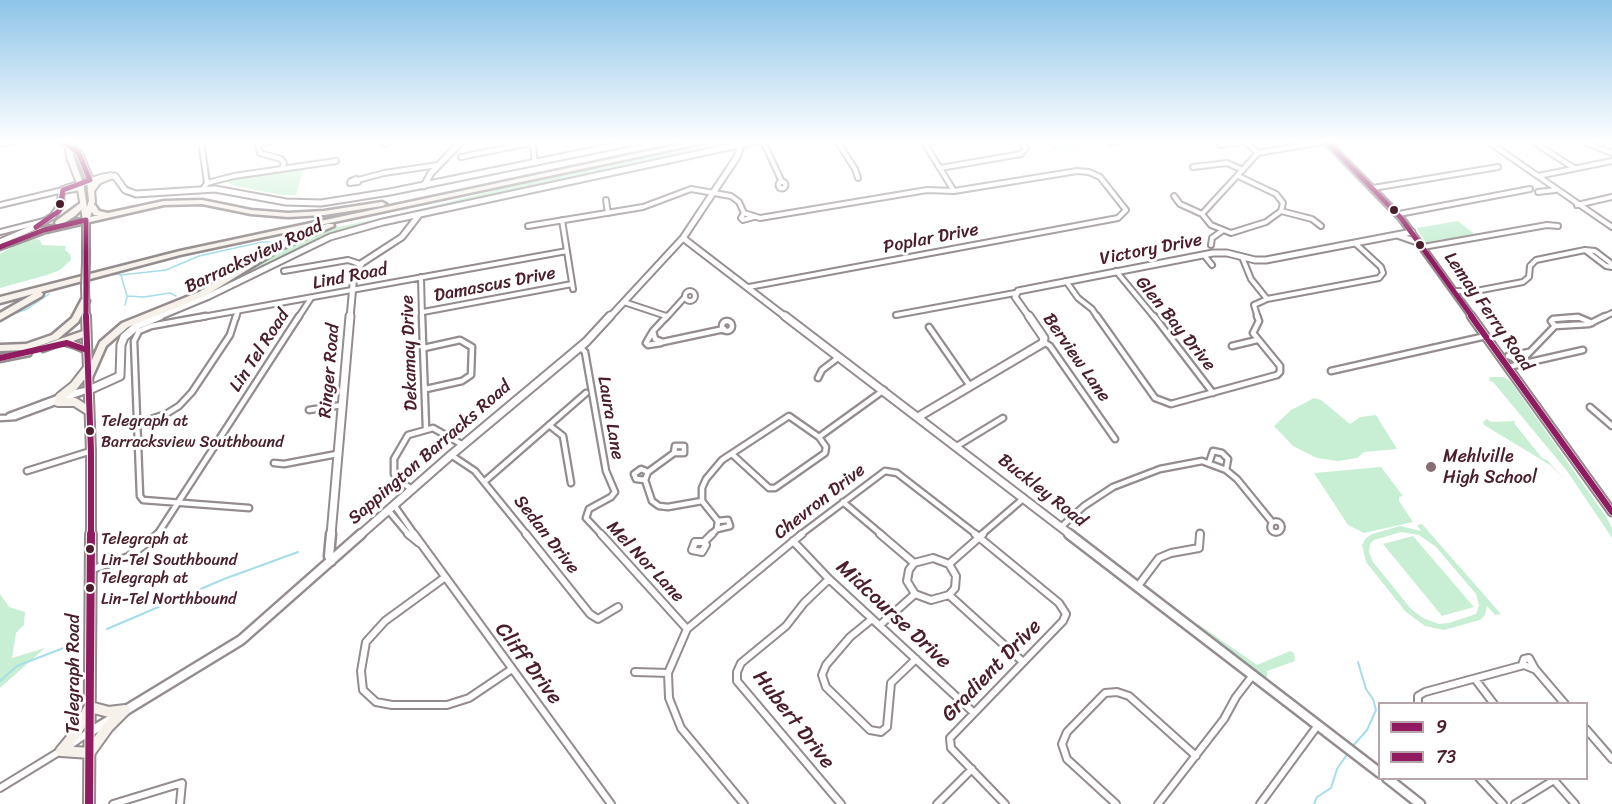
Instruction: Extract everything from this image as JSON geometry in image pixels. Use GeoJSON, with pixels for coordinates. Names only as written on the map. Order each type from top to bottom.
{"type":"FeatureCollection","features":[{"type":"Feature","properties":{"kind":"highway"},"geometry":{"type":"LineString","coordinates":[[0,294],[153,254],[500,179]]}},
{"type":"Feature","properties":{"kind":"highway"},"geometry":{"type":"LineString","coordinates":[[0,317],[27,299],[191,250],[528,179]]}},
{"type":"Feature","properties":{"kind":"highway"},"geometry":{"type":"LineString","coordinates":[[44,230],[154,205],[189,201],[251,212],[288,215],[324,213],[385,203]]}},
{"type":"Feature","properties":{"kind":"highway"},"geometry":{"type":"LineString","coordinates":[[0,247],[44,230],[68,217],[82,204]]}},
{"type":"Feature","properties":{"kind":"highway"},"geometry":{"type":"LineString","coordinates":[[92,207],[99,213],[114,213]]}},
{"type":"Feature","properties":{"kind":"highway"},"geometry":{"type":"LineString","coordinates":[[88,378],[103,344],[125,325],[202,294],[263,255],[290,241],[371,212]]}},
{"type":"Feature","properties":{"kind":"highway"},"geometry":{"type":"LineString","coordinates":[[0,300],[84,282]]}},
{"type":"Feature","properties":{"kind":"highway"},"geometry":{"type":"LineString","coordinates":[[0,348],[27,347],[55,337],[75,320],[85,301]]}},
{"type":"Feature","properties":{"kind":"highway"},"geometry":{"type":"LineString","coordinates":[[0,358],[54,345],[86,333]]}},
{"type":"Feature","properties":{"kind":"highway"},"geometry":{"type":"LineString","coordinates":[[54,345],[73,344],[87,350]]}},
{"type":"Feature","properties":{"kind":"main road","name":"Telegraph Road"},"geometry":{"type":"LineString","coordinates":[[78,179],[87,220],[84,282],[91,451],[89,804]]}},
{"type":"Feature","properties":{"kind":"main road"},"geometry":{"type":"LineString","coordinates":[[92,189],[98,181],[104,179]]}},
{"type":"Feature","properties":{"kind":"main road","name":"Telegraph Road"},"geometry":{"type":"LineString","coordinates":[[87,220],[92,207],[90,180]]}},
{"type":"Feature","properties":{"kind":"main road"},"geometry":{"type":"LineString","coordinates":[[63,190],[81,185]]}},
{"type":"Feature","properties":{"kind":"main road"},"geometry":{"type":"LineString","coordinates":[[59,400],[88,368]]}},
{"type":"Feature","properties":{"kind":"main road"},"geometry":{"type":"LineString","coordinates":[[59,400],[75,402],[89,411]]}},
{"type":"Feature","properties":{"kind":"main road"},"geometry":{"type":"LineString","coordinates":[[62,751],[76,733],[90,707],[109,712],[125,710]]}},
{"type":"Feature","properties":{"kind":"main road"},"geometry":{"type":"LineString","coordinates":[[62,751],[90,753],[104,732],[125,710]]}},
{"type":"Feature","properties":{"kind":"street"},"geometry":{"type":"LineString","coordinates":[[81,185],[97,179]]}},
{"type":"Feature","properties":{"kind":"street"},"geometry":{"type":"LineString","coordinates":[[117,179],[125,190],[136,194],[205,186],[239,179]]}},
{"type":"Feature","properties":{"kind":"street"},"geometry":{"type":"LineString","coordinates":[[204,179],[205,186]]}},
{"type":"Feature","properties":{"kind":"street"},"geometry":{"type":"LineString","coordinates":[[358,180],[362,179]]}},
{"type":"Feature","properties":{"kind":"street"},"geometry":{"type":"LineString","coordinates":[[424,186],[429,179]]}},
{"type":"Feature","properties":{"kind":"street"},"geometry":{"type":"LineString","coordinates":[[205,186],[301,203],[365,197],[460,179]]}},
{"type":"Feature","properties":{"kind":"street","name":"Barracksview Road"},"geometry":{"type":"LineString","coordinates":[[0,418],[15,417],[113,381],[120,376],[122,341],[142,322],[215,293],[319,241],[364,227],[585,179]]}},
{"type":"Feature","properties":{"kind":"street","name":"Sappington Barracks Road"},"geometry":{"type":"LineString","coordinates":[[90,732],[238,642],[451,455],[580,347],[683,238],[723,179]]}},
{"type":"Feature","properties":{"kind":"street"},"geometry":{"type":"LineString","coordinates":[[946,179],[954,191]]}},
{"type":"Feature","properties":{"kind":"street","name":"Poplar Drive"},"geometry":{"type":"LineString","coordinates":[[954,191],[1031,179]]}},
{"type":"Feature","properties":{"kind":"street","name":"Poplar Drive"},"geometry":{"type":"LineString","coordinates":[[749,287],[1118,218],[1124,213],[1125,206],[1101,179]]}},
{"type":"Feature","properties":{"kind":"street"},"geometry":{"type":"LineString","coordinates":[[1202,214],[1236,179]]}},
{"type":"Feature","properties":{"kind":"street"},"geometry":{"type":"LineString","coordinates":[[1174,196],[1180,204],[1202,214],[1211,225],[1222,231],[1231,233],[1248,229],[1272,218],[1281,211],[1283,203],[1276,194],[1243,179]]}},
{"type":"Feature","properties":{"kind":"street","name":"Lemay Ferry Road"},"geometry":{"type":"LineString","coordinates":[[1364,179],[1399,214],[1486,336],[1504,356],[1508,367],[1612,512]]}},
{"type":"Feature","properties":{"kind":"street"},"geometry":{"type":"LineString","coordinates":[[1373,188],[1429,179]]}},
{"type":"Feature","properties":{"kind":"street"},"geometry":{"type":"LineString","coordinates":[[1541,179],[1612,227]]}},
{"type":"Feature","properties":{"kind":"street"},"geometry":{"type":"LineString","coordinates":[[1399,214],[1530,189]]}},
{"type":"Feature","properties":{"kind":"street"},"geometry":{"type":"LineString","coordinates":[[0,205],[63,190],[60,208],[47,221],[0,242]]}},
{"type":"Feature","properties":{"kind":"street"},"geometry":{"type":"LineString","coordinates":[[528,226],[650,206],[685,190],[715,191],[736,198],[744,213],[741,218],[743,220],[927,190],[954,191]]}},
{"type":"Feature","properties":{"kind":"street"},"geometry":{"type":"LineString","coordinates":[[1538,192],[1555,190]]}},
{"type":"Feature","properties":{"kind":"street"},"geometry":{"type":"LineString","coordinates":[[1577,205],[1612,197]]}},
{"type":"Feature","properties":{"kind":"street"},"geometry":{"type":"LineString","coordinates":[[606,200],[608,213]]}},
{"type":"Feature","properties":{"kind":"street"},"geometry":{"type":"LineString","coordinates":[[1281,211],[1312,219],[1321,226]]}},
{"type":"Feature","properties":{"kind":"street"},"geometry":{"type":"LineString","coordinates":[[285,271],[348,260],[360,264],[396,243],[419,215]]}},
{"type":"Feature","properties":{"kind":"street"},"geometry":{"type":"LineString","coordinates":[[562,220],[567,251]]}},
{"type":"Feature","properties":{"kind":"street"},"geometry":{"type":"LineString","coordinates":[[0,232],[47,221]]}},
{"type":"Feature","properties":{"kind":"street"},"geometry":{"type":"LineString","coordinates":[[1395,235],[1422,245],[1547,225],[1558,226]]}},
{"type":"Feature","properties":{"kind":"street"},"geometry":{"type":"LineString","coordinates":[[1211,245],[1212,238],[1222,231]]}},
{"type":"Feature","properties":{"kind":"street","name":"Victory Drive"},"geometry":{"type":"LineString","coordinates":[[896,315],[1204,255],[1222,253],[1266,260],[1412,232]]}},
{"type":"Feature","properties":{"kind":"street","name":"Buckley Road"},"geometry":{"type":"LineString","coordinates":[[683,238],[957,446],[1378,771]]}},
{"type":"Feature","properties":{"kind":"street"},"geometry":{"type":"LineString","coordinates":[[1066,281],[1078,298],[1092,309],[1155,398],[1170,404],[1280,372],[1280,366],[1253,333],[1259,321],[1254,305],[1267,299],[1379,278],[1383,273],[1381,267],[1355,243]]}},
{"type":"Feature","properties":{"kind":"street"},"geometry":{"type":"LineString","coordinates":[[1455,291],[1476,291],[1523,282],[1529,277],[1531,264],[1536,260],[1585,250],[1606,267],[1612,266]]}},
{"type":"Feature","properties":{"kind":"street","name":"Lind Road"},"geometry":{"type":"LineString","coordinates":[[136,424],[134,341],[139,331],[151,326],[567,251]]}},
{"type":"Feature","properties":{"kind":"street","name":"Damascus Drive"},"geometry":{"type":"LineString","coordinates":[[423,312],[573,287],[567,251]]}},
{"type":"Feature","properties":{"kind":"street"},"geometry":{"type":"LineString","coordinates":[[1204,255],[1212,265]]}},
{"type":"Feature","properties":{"kind":"street"},"geometry":{"type":"LineString","coordinates":[[1242,257],[1251,279],[1267,299]]}},
{"type":"Feature","properties":{"kind":"street","name":"Ringer Road"},"geometry":{"type":"LineString","coordinates":[[331,561],[329,556],[337,454],[354,274],[360,264]]}},
{"type":"Feature","properties":{"kind":"street","name":"Glen Bay Drive"},"geometry":{"type":"LineString","coordinates":[[1116,272],[1131,291],[1141,299],[1213,393]]}},
{"type":"Feature","properties":{"kind":"street","name":"Dekamay Drive"},"geometry":{"type":"LineString","coordinates":[[421,277],[426,428]]}},
{"type":"Feature","properties":{"kind":"street","name":"Berview Lane"},"geometry":{"type":"LineString","coordinates":[[1015,293],[1017,300],[1044,338],[1044,342],[1050,346],[1114,439]]}},
{"type":"Feature","properties":{"kind":"street"},"geometry":{"type":"LineString","coordinates":[[685,297],[653,331],[646,343],[648,345],[724,329]]}},
{"type":"Feature","properties":{"kind":"street","name":"Lin Tel Road"},"geometry":{"type":"LineString","coordinates":[[90,570],[128,557],[157,536],[310,298]]}},
{"type":"Feature","properties":{"kind":"street"},"geometry":{"type":"LineString","coordinates":[[624,302],[666,316]]}},
{"type":"Feature","properties":{"kind":"street"},"geometry":{"type":"LineString","coordinates":[[238,311],[230,335],[192,392],[179,406],[166,414],[136,424],[140,496],[143,500],[179,504],[249,508]]}},
{"type":"Feature","properties":{"kind":"street"},"geometry":{"type":"LineString","coordinates":[[1504,356],[1527,356],[1555,326],[1592,323],[1612,313]]}},
{"type":"Feature","properties":{"kind":"street"},"geometry":{"type":"LineString","coordinates":[[929,327],[970,386]]}},
{"type":"Feature","properties":{"kind":"street"},"geometry":{"type":"LineString","coordinates":[[653,331],[653,336],[660,342]]}},
{"type":"Feature","properties":{"kind":"street"},"geometry":{"type":"LineString","coordinates":[[1331,371],[1486,336]]}},
{"type":"Feature","properties":{"kind":"street"},"geometry":{"type":"LineString","coordinates":[[424,348],[460,340],[472,347],[471,375],[456,383],[426,388]]}},
{"type":"Feature","properties":{"kind":"street"},"geometry":{"type":"LineString","coordinates":[[1232,346],[1257,340]]}},
{"type":"Feature","properties":{"kind":"street"},"geometry":{"type":"LineString","coordinates":[[918,417],[1044,342]]}},
{"type":"Feature","properties":{"kind":"street","name":"Laura Lane"},"geometry":{"type":"LineString","coordinates":[[580,347],[585,352],[606,471],[615,492],[611,497],[589,509],[586,514]]}},
{"type":"Feature","properties":{"kind":"street"},"geometry":{"type":"LineString","coordinates":[[1508,367],[1583,350]]}},
{"type":"Feature","properties":{"kind":"street"},"geometry":{"type":"LineString","coordinates":[[818,378],[822,370],[840,357]]}},
{"type":"Feature","properties":{"kind":"street"},"geometry":{"type":"LineString","coordinates":[[819,437],[884,390]]}},
{"type":"Feature","properties":{"kind":"street"},"geometry":{"type":"LineString","coordinates":[[484,482],[586,393]]}},
{"type":"Feature","properties":{"kind":"street"},"geometry":{"type":"LineString","coordinates":[[309,410],[342,405]]}},
{"type":"Feature","properties":{"kind":"street"},"geometry":{"type":"LineString","coordinates":[[1590,407],[1612,426]]}},
{"type":"Feature","properties":{"kind":"street"},"geometry":{"type":"LineString","coordinates":[[717,529],[718,521],[702,501],[702,488],[706,479],[722,460],[733,455],[789,416],[819,437],[826,447],[825,453],[775,488],[769,488],[733,455]]}},
{"type":"Feature","properties":{"kind":"street"},"geometry":{"type":"LineString","coordinates":[[957,446],[1003,418]]}},
{"type":"Feature","properties":{"kind":"street"},"geometry":{"type":"LineString","coordinates":[[549,425],[563,436],[572,483]]}},
{"type":"Feature","properties":{"kind":"street"},"geometry":{"type":"LineString","coordinates":[[412,489],[395,478],[393,459],[404,438],[414,431],[426,428],[440,429],[464,445]]}},
{"type":"Feature","properties":{"kind":"street"},"geometry":{"type":"LineString","coordinates":[[27,471],[91,451]]}},
{"type":"Feature","properties":{"kind":"street"},"geometry":{"type":"LineString","coordinates":[[1209,463],[1213,451],[1222,453],[1228,459],[1226,470]]}},
{"type":"Feature","properties":{"kind":"street"},"geometry":{"type":"LineString","coordinates":[[674,453],[648,472],[645,480],[652,501],[659,506],[668,507],[702,501]]}},
{"type":"Feature","properties":{"kind":"street"},"geometry":{"type":"LineString","coordinates":[[274,463],[284,464],[337,454]]}},
{"type":"Feature","properties":{"kind":"street","name":"Sedan Drive"},"geometry":{"type":"LineString","coordinates":[[451,455],[472,468],[590,614],[598,619],[604,618],[618,607]]}},
{"type":"Feature","properties":{"kind":"street"},"geometry":{"type":"LineString","coordinates":[[1061,527],[1084,506],[1113,488],[1137,477],[1183,463],[1209,463],[1226,470],[1245,487],[1272,522]]}},
{"type":"Feature","properties":{"kind":"street"},"geometry":{"type":"LineString","coordinates":[[645,480],[636,479],[634,474],[640,469],[648,472]]}},
{"type":"Feature","properties":{"kind":"street","name":"Chevron Drive"},"geometry":{"type":"LineString","coordinates":[[668,673],[687,629],[793,541],[885,471],[897,473],[979,537],[1059,603],[1066,614]]}},
{"type":"Feature","properties":{"kind":"street"},"geometry":{"type":"LineString","coordinates":[[949,564],[1024,498]]}},
{"type":"Feature","properties":{"kind":"street"},"geometry":{"type":"LineString","coordinates":[[843,502],[914,563]]}},
{"type":"Feature","properties":{"kind":"street","name":"Cliff Drive"},"geometry":{"type":"LineString","coordinates":[[391,507],[410,537],[419,543],[611,804]]}},
{"type":"Feature","properties":{"kind":"street","name":"Mel Nor Lane"},"geometry":{"type":"LineString","coordinates":[[586,514],[589,524],[687,629]]}},
{"type":"Feature","properties":{"kind":"street"},"geometry":{"type":"LineString","coordinates":[[704,542],[717,529],[730,526],[728,520],[718,521]]}},
{"type":"Feature","properties":{"kind":"street"},"geometry":{"type":"LineString","coordinates":[[1138,586],[1154,561],[1164,555],[1199,548],[1200,533]]}},
{"type":"Feature","properties":{"kind":"street","name":"Midcourse Drive"},"geometry":{"type":"LineString","coordinates":[[793,541],[872,619],[973,712]]}},
{"type":"Feature","properties":{"kind":"street"},"geometry":{"type":"LineString","coordinates":[[933,558],[949,564],[956,576],[955,588],[949,595],[930,600],[915,594],[907,580],[909,570],[914,563],[933,558]]}},
{"type":"Feature","properties":{"kind":"street"},"geometry":{"type":"LineString","coordinates":[[444,578],[391,616],[366,642],[361,671],[363,690],[376,702],[392,705],[447,705],[470,698],[512,669]]}},
{"type":"Feature","properties":{"kind":"street","name":"Hubert Drive"},"geometry":{"type":"LineString","coordinates":[[830,579],[804,603],[786,626],[741,663],[737,681],[841,804]]}},
{"type":"Feature","properties":{"kind":"street"},"geometry":{"type":"LineString","coordinates":[[880,625],[915,594]]}},
{"type":"Feature","properties":{"kind":"street"},"geometry":{"type":"LineString","coordinates":[[949,595],[1023,662]]}},
{"type":"Feature","properties":{"kind":"street","name":"Gradient Drive"},"geometry":{"type":"LineString","coordinates":[[1005,804],[951,748],[950,738],[1063,621],[1066,614]]}},
{"type":"Feature","properties":{"kind":"street"},"geometry":{"type":"LineString","coordinates":[[872,619],[850,637],[826,665],[822,675],[826,687],[870,730],[881,732],[887,727],[891,683],[895,676],[916,659]]}},
{"type":"Feature","properties":{"kind":"street"},"geometry":{"type":"LineString","coordinates":[[1418,700],[1475,679],[1529,667],[1563,702]]}},
{"type":"Feature","properties":{"kind":"street"},"geometry":{"type":"LineString","coordinates":[[635,672],[668,673],[669,698],[681,728],[744,804]]}},
{"type":"Feature","properties":{"kind":"street"},"geometry":{"type":"LineString","coordinates":[[1158,804],[1224,719],[1236,697],[1253,675]]}},
{"type":"Feature","properties":{"kind":"street"},"geometry":{"type":"LineString","coordinates":[[1475,679],[1492,702]]}},
{"type":"Feature","properties":{"kind":"street"},"geometry":{"type":"LineString","coordinates":[[1116,804],[1066,759],[1062,744],[1067,732],[1105,693],[1117,692],[1129,696],[1196,756]]}},
{"type":"Feature","properties":{"kind":"street"},"geometry":{"type":"LineString","coordinates":[[1260,804],[1318,725]]}},
{"type":"Feature","properties":{"kind":"street"},"geometry":{"type":"LineString","coordinates":[[1588,730],[1612,759]]}},
{"type":"Feature","properties":{"kind":"street"},"geometry":{"type":"LineString","coordinates":[[0,788],[90,732]]}},
{"type":"Feature","properties":{"kind":"street"},"geometry":{"type":"LineString","coordinates":[[937,804],[972,769]]}},
{"type":"Feature","properties":{"kind":"street"},"geometry":{"type":"LineString","coordinates":[[1390,780],[1420,804]]}},
{"type":"Feature","properties":{"kind":"street"},"geometry":{"type":"LineString","coordinates":[[1481,780],[1503,804]]}},
{"type":"Feature","properties":{"kind":"street"},"geometry":{"type":"LineString","coordinates":[[1515,804],[1551,780]]}},
{"type":"Feature","properties":{"kind":"street"},"geometry":{"type":"LineString","coordinates":[[1554,780],[1575,804]]}},
{"type":"Feature","properties":{"kind":"street"},"geometry":{"type":"LineString","coordinates":[[113,804],[182,783],[180,804]]}},
{"type":"Feature","properties":{"kind":"green space"},"geometry":{"type":"Polygon","coordinates":[[[230,179],[301,179],[296,195],[282,195],[235,186],[226,182],[230,181],[230,179]]]}},
{"type":"Feature","properties":{"kind":"green space"},"geometry":{"type":"Polygon","coordinates":[[[548,179],[576,179],[355,226],[311,242],[205,295],[285,245],[292,246],[334,228],[548,179]]]}},
{"type":"Feature","properties":{"kind":"green space"},"geometry":{"type":"Polygon","coordinates":[[[1458,221],[1477,236],[1450,241],[1443,239],[1434,241],[1436,244],[1431,245],[1427,244],[1417,228],[1458,221]]]}},
{"type":"Feature","properties":{"kind":"green space"},"geometry":{"type":"Polygon","coordinates":[[[40,240],[42,245],[66,246],[65,250],[70,254],[71,260],[60,270],[0,288],[0,254],[19,243],[40,240]]]}},
{"type":"Feature","properties":{"kind":"green space"},"geometry":{"type":"Polygon","coordinates":[[[1490,377],[1504,377],[1511,382],[1607,518],[1612,528],[1612,538],[1567,471],[1493,382],[1489,381],[1490,377]]]}},
{"type":"Feature","properties":{"kind":"green space"},"geometry":{"type":"Polygon","coordinates":[[[1314,398],[1321,400],[1350,424],[1360,417],[1376,415],[1397,449],[1364,452],[1357,458],[1338,461],[1317,458],[1293,446],[1274,426],[1291,410],[1314,398]]]}},
{"type":"Feature","properties":{"kind":"green space"},"geometry":{"type":"Polygon","coordinates":[[[1487,419],[1491,422],[1516,421],[1514,423],[1542,458],[1547,460],[1564,479],[1550,465],[1484,425],[1483,422],[1487,419]]]}},
{"type":"Feature","properties":{"kind":"green space"},"geometry":{"type":"Polygon","coordinates":[[[1381,467],[1403,496],[1399,497],[1399,501],[1413,522],[1364,533],[1348,525],[1314,473],[1381,467]]]}},
{"type":"Feature","properties":{"kind":"green space"},"geometry":{"type":"Polygon","coordinates":[[[1422,524],[1501,614],[1495,615],[1487,606],[1485,615],[1480,620],[1444,630],[1425,626],[1405,611],[1366,562],[1362,545],[1372,534],[1400,526],[1421,531],[1417,525],[1422,524]],[[1401,532],[1374,540],[1370,544],[1369,552],[1373,562],[1411,609],[1423,618],[1439,624],[1476,614],[1479,605],[1476,594],[1436,547],[1419,535],[1401,532]]]}},
{"type":"Feature","properties":{"kind":"green space"},"geometry":{"type":"Polygon","coordinates":[[[1413,536],[1474,607],[1442,616],[1383,544],[1413,536]]]}},
{"type":"Feature","properties":{"kind":"green space"},"geometry":{"type":"Polygon","coordinates":[[[0,594],[9,607],[25,612],[24,625],[16,633],[12,658],[45,648],[0,688],[0,594]]]}},
{"type":"Feature","properties":{"kind":"green space"},"geometry":{"type":"Polygon","coordinates":[[[1198,624],[1257,665],[1290,651],[1294,653],[1295,661],[1267,671],[1267,677],[1264,677],[1197,626],[1198,624]]]}},
{"type":"Feature","properties":{"kind":"waterway"},"geometry":{"type":"LineString","coordinates":[[121,275],[166,270],[199,256],[262,242],[275,242]]}},
{"type":"Feature","properties":{"kind":"waterway"},"geometry":{"type":"LineString","coordinates":[[117,274],[121,275]]}},
{"type":"Feature","properties":{"kind":"waterway"},"geometry":{"type":"LineString","coordinates":[[121,275],[127,296],[144,297],[170,293],[176,296]]}},
{"type":"Feature","properties":{"kind":"waterway"},"geometry":{"type":"LineString","coordinates":[[8,316],[27,309],[49,294]]}},
{"type":"Feature","properties":{"kind":"waterway"},"geometry":{"type":"LineString","coordinates":[[125,305],[127,297]]}},
{"type":"Feature","properties":{"kind":"waterway"},"geometry":{"type":"LineString","coordinates":[[107,629],[224,579],[298,552]]}},
{"type":"Feature","properties":{"kind":"waterway"},"geometry":{"type":"LineString","coordinates":[[0,681],[17,666],[79,642]]}},
{"type":"Feature","properties":{"kind":"waterway"},"geometry":{"type":"LineString","coordinates":[[1352,747],[1367,730],[1376,710],[1373,699],[1366,689],[1358,662]]}},
{"type":"Feature","properties":{"kind":"waterway"},"geometry":{"type":"LineString","coordinates":[[1314,804],[1317,797],[1331,788],[1337,769],[1348,753]]}},
{"type":"Feature","properties":{"kind":"transit line","name":"9"},"geometry":{"type":"LineString","coordinates":[[36,227],[59,211],[63,190],[89,179]]}},
{"type":"Feature","properties":{"kind":"transit line","name":"73"},"geometry":{"type":"LineString","coordinates":[[1363,179],[1401,218],[1612,512]]}},
{"type":"Feature","properties":{"kind":"transit line","name":"9"},"geometry":{"type":"LineString","coordinates":[[0,247],[44,230],[86,220],[85,301],[91,451],[89,804]]}},
{"type":"Feature","properties":{"kind":"transit line","name":"9"},"geometry":{"type":"LineString","coordinates":[[0,358],[67,343],[87,350]]}},
{"type":"Feature","properties":{"kind":"place","name":"Telegraph at Barracksview Southbound"},"geometry":{"type":"Point","coordinates":[90,431]}},
{"type":"Feature","properties":{"kind":"place","name":"Mehlville High School"},"geometry":{"type":"Point","coordinates":[1431,467]}},
{"type":"Feature","properties":{"kind":"place","name":"Telegraph at Lin-Tel Southbound"},"geometry":{"type":"Point","coordinates":[90,549]}},
{"type":"Feature","properties":{"kind":"place","name":"Telegraph at Lin-Tel Northbound"},"geometry":{"type":"Point","coordinates":[90,588]}}]}
